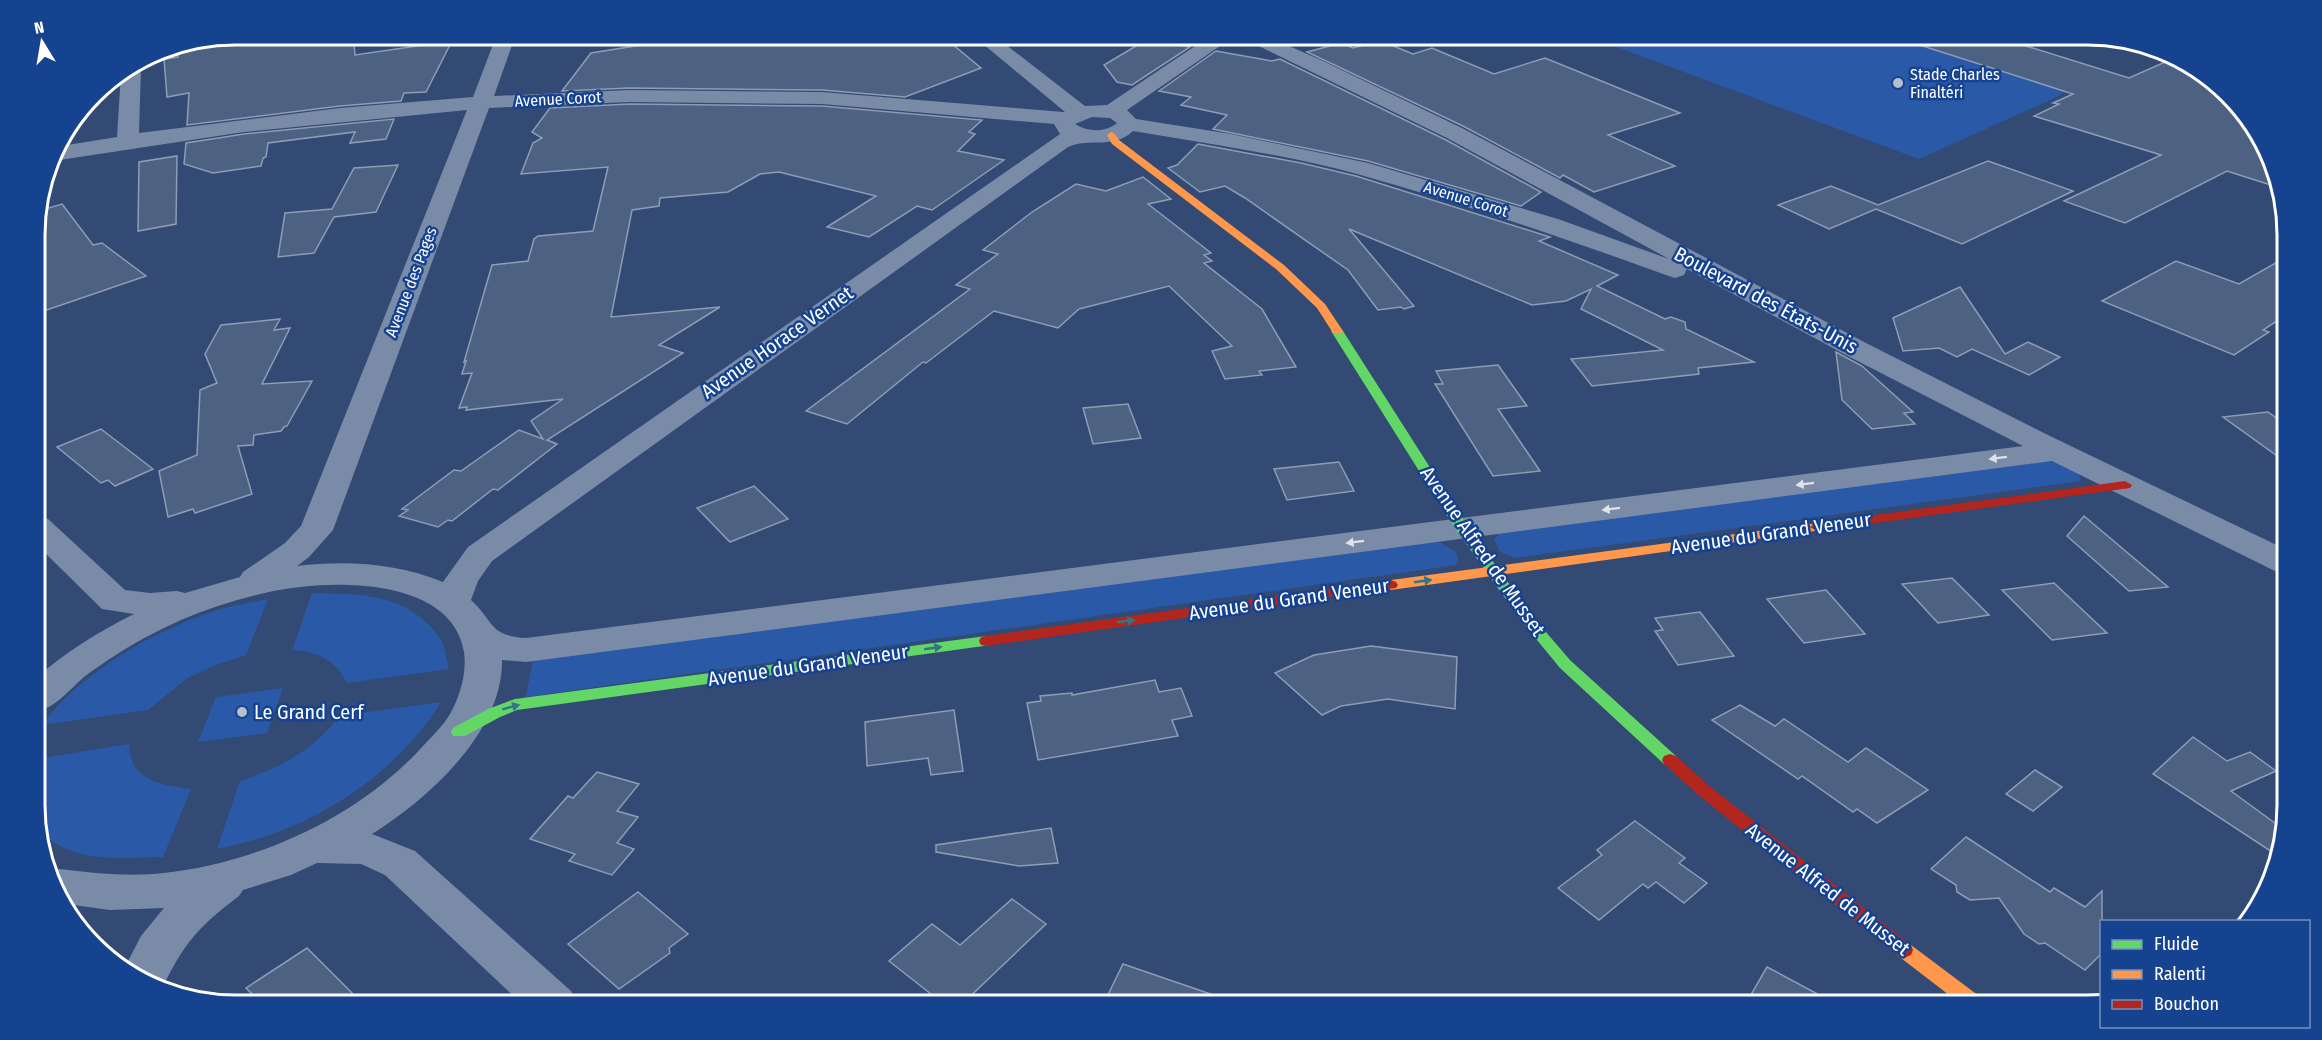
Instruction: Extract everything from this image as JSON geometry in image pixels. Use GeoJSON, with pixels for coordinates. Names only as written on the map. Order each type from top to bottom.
{"type":"FeatureCollection","features":[{"type":"Feature","properties":{"kind":"street","name":"Avenue des Pages"},"geometry":{"type":"LineString","coordinates":[[316,530],[503,45]]}},
{"type":"Feature","properties":{"kind":"street"},"geometry":{"type":"LineString","coordinates":[[994,45],[1070,106],[1075,122]]}},
{"type":"Feature","properties":{"kind":"street"},"geometry":{"type":"LineString","coordinates":[[1116,124],[1209,45]]}},
{"type":"Feature","properties":{"kind":"street","name":"Boulevard des États-Unis"},"geometry":{"type":"LineString","coordinates":[[1269,45],[1384,98],[1506,159],[1793,316],[2056,451],[2277,558]]}},
{"type":"Feature","properties":{"kind":"street"},"geometry":{"type":"LineString","coordinates":[[128,141],[131,76]]}},
{"type":"Feature","properties":{"kind":"street","name":"Avenue Corot"},"geometry":{"type":"LineString","coordinates":[[64,152],[128,141],[310,118],[480,103],[615,96],[757,96],[922,104],[1075,122],[1093,136],[1116,124],[1231,141],[1360,168],[1549,224],[1793,316]]}},
{"type":"Feature","properties":{"kind":"street","name":"Avenue Horace Vernet"},"geometry":{"type":"LineString","coordinates":[[480,554],[1060,142],[1075,122]]}},
{"type":"Feature","properties":{"kind":"street","name":"Avenue Alfred de Musset"},"geometry":{"type":"LineString","coordinates":[[1116,124],[1115,142],[1280,267],[1321,306],[1462,528],[1528,620],[1565,664],[1702,789],[1867,922],[1963,995]]}},
{"type":"Feature","properties":{"kind":"street"},"geometry":{"type":"LineString","coordinates":[[1549,224],[1594,207]]}},
{"type":"Feature","properties":{"kind":"street"},"geometry":{"type":"LineString","coordinates":[[479,637],[505,650],[526,650],[2056,451]]}},
{"type":"Feature","properties":{"kind":"street","name":"Avenue du Grand Veneur"},"geometry":{"type":"LineString","coordinates":[[459,732],[494,712],[515,705],[2125,485]]}},
{"type":"Feature","properties":{"kind":"street"},"geometry":{"type":"LineString","coordinates":[[316,530],[318,548],[335,567],[347,574]]}},
{"type":"Feature","properties":{"kind":"street"},"geometry":{"type":"LineString","coordinates":[[243,587],[281,562],[316,530]]}},
{"type":"Feature","properties":{"kind":"street"},"geometry":{"type":"LineString","coordinates":[[45,535],[115,601],[150,604],[206,598]]}},
{"type":"Feature","properties":{"kind":"street"},"geometry":{"type":"LineString","coordinates":[[388,577],[439,568],[480,554]]}},
{"type":"Feature","properties":{"kind":"street"},"geometry":{"type":"LineString","coordinates":[[452,603],[461,579],[480,554]]}},
{"type":"Feature","properties":{"kind":"street"},"geometry":{"type":"LineString","coordinates":[[45,690],[80,662],[150,621],[206,598],[243,587],[298,577],[347,574],[388,577],[433,591],[468,617],[479,637],[484,663],[481,682],[471,710],[459,732],[431,765],[402,791],[355,824],[309,849],[237,876],[183,888],[101,893],[63,887]]}},
{"type":"Feature","properties":{"kind":"street"},"geometry":{"type":"LineString","coordinates":[[80,662],[103,633],[116,609],[115,601]]}},
{"type":"Feature","properties":{"kind":"street"},"geometry":{"type":"LineString","coordinates":[[400,863],[391,848],[389,834],[394,808],[402,791]]}},
{"type":"Feature","properties":{"kind":"street"},"geometry":{"type":"LineString","coordinates":[[309,849],[329,846],[365,847],[383,853],[400,863],[543,995]]}},
{"type":"Feature","properties":{"kind":"street"},"geometry":{"type":"LineString","coordinates":[[146,973],[172,927],[190,909],[237,876]]}},
{"type":"Feature","properties":{"kind":"street"},"geometry":{"type":"LineString","coordinates":[[120,893],[145,916],[153,930],[153,948],[146,973]]}},
{"type":"Feature","properties":{"kind":"shaded area","name":"Stade Charles Finaltéri"},"geometry":{"type":"Polygon","coordinates":[[[1611,45],[2016,45],[2102,70],[2057,97],[1919,159],[1611,45]]]}},
{"type":"Feature","properties":{"kind":"shaded area"},"geometry":{"type":"Polygon","coordinates":[[[2037,460],[2070,467],[2079,475],[2081,481],[1515,558],[1499,551],[1494,540],[1501,531],[2037,460]]]}},
{"type":"Feature","properties":{"kind":"shaded area"},"geometry":{"type":"Polygon","coordinates":[[[1430,541],[1441,543],[1456,552],[1458,559],[1456,565],[526,697],[533,658],[1430,541]]]}},
{"type":"Feature","properties":{"kind":"shaded area"},"geometry":{"type":"Polygon","coordinates":[[[312,593],[348,594],[382,599],[413,612],[440,638],[449,669],[347,683],[337,668],[325,658],[292,650],[312,593]]]}},
{"type":"Feature","properties":{"kind":"shaded area"},"geometry":{"type":"Polygon","coordinates":[[[268,599],[246,655],[213,666],[186,679],[148,710],[45,725],[58,706],[77,688],[119,656],[166,630],[214,611],[268,599]]]}},
{"type":"Feature","properties":{"kind":"shaded area"},"geometry":{"type":"Polygon","coordinates":[[[283,688],[267,733],[198,742],[216,697],[283,688]]]}},
{"type":"Feature","properties":{"kind":"shaded area"},"geometry":{"type":"Polygon","coordinates":[[[441,702],[398,756],[344,799],[283,830],[217,849],[240,781],[282,764],[308,748],[330,728],[339,716],[441,702]]]}},
{"type":"Feature","properties":{"kind":"shaded area"},"geometry":{"type":"Polygon","coordinates":[[[129,744],[130,756],[135,766],[149,779],[191,789],[163,857],[112,858],[80,854],[65,849],[48,839],[45,805],[45,758],[129,744]]]}},
{"type":"Feature","properties":{"kind":"building"},"geometry":{"type":"Polygon","coordinates":[[[223,45],[354,45],[355,55],[424,45],[450,45],[426,92],[404,93],[401,101],[340,106],[187,125],[189,93],[167,97],[164,59],[178,57],[178,54],[186,51],[223,45]]]}},
{"type":"Feature","properties":{"kind":"building"},"geometry":{"type":"Polygon","coordinates":[[[641,45],[953,45],[981,68],[905,97],[822,90],[629,88],[562,91],[591,53],[641,45]]]}},
{"type":"Feature","properties":{"kind":"building"},"geometry":{"type":"Polygon","coordinates":[[[1138,45],[1190,47],[1132,85],[1117,82],[1104,65],[1138,45]]]}},
{"type":"Feature","properties":{"kind":"building"},"geometry":{"type":"Polygon","coordinates":[[[1333,45],[1346,45],[1353,48],[1365,45],[1391,45],[1413,54],[1432,48],[1494,74],[1545,58],[1680,113],[1608,135],[1675,166],[1594,192],[1563,175],[1560,178],[1463,126],[1307,52],[1333,45]]]}},
{"type":"Feature","properties":{"kind":"building"},"geometry":{"type":"Polygon","coordinates":[[[1920,45],[2023,45],[2129,78],[2167,62],[2203,84],[2238,119],[2263,162],[2271,185],[2227,171],[2125,223],[2064,201],[2161,155],[2034,116],[2059,104],[2053,103],[2073,94],[1920,45]]]}},
{"type":"Feature","properties":{"kind":"building"},"geometry":{"type":"Polygon","coordinates":[[[1216,51],[1272,61],[1280,59],[1446,140],[1541,192],[1521,206],[1368,161],[1213,129],[1227,115],[1181,105],[1191,97],[1159,91],[1216,51]]]}},
{"type":"Feature","properties":{"kind":"building"},"geometry":{"type":"Polygon","coordinates":[[[629,104],[822,106],[982,120],[969,132],[975,134],[958,151],[1004,160],[932,210],[917,206],[869,237],[827,227],[876,196],[779,172],[760,174],[728,192],[660,198],[659,206],[632,210],[611,317],[720,307],[659,345],[683,353],[547,440],[557,444],[498,490],[493,489],[452,521],[448,520],[438,527],[399,516],[408,510],[402,509],[454,470],[461,471],[519,430],[543,439],[531,421],[563,399],[466,410],[467,407],[459,408],[472,373],[462,374],[466,361],[464,362],[492,265],[528,261],[534,239],[538,236],[593,231],[608,167],[521,174],[533,143],[542,138],[532,132],[550,108],[629,104]]]}},
{"type":"Feature","properties":{"kind":"building"},"geometry":{"type":"Polygon","coordinates":[[[394,119],[386,139],[350,143],[355,132],[268,143],[266,157],[263,158],[261,166],[213,173],[184,164],[186,143],[244,134],[394,119]]]}},
{"type":"Feature","properties":{"kind":"building"},"geometry":{"type":"Polygon","coordinates":[[[1198,144],[1301,163],[1356,176],[1550,237],[1539,241],[1618,275],[1597,286],[1665,319],[1671,317],[1685,322],[1686,329],[1754,362],[1698,368],[1699,374],[1592,386],[1571,359],[1663,350],[1581,309],[1591,289],[1566,301],[1532,305],[1349,229],[1414,306],[1404,309],[1401,307],[1378,310],[1348,270],[1245,198],[1225,186],[1200,192],[1168,168],[1177,165],[1198,144]]]}},
{"type":"Feature","properties":{"kind":"building"},"geometry":{"type":"Polygon","coordinates":[[[177,156],[176,224],[138,231],[139,162],[177,156]]]}},
{"type":"Feature","properties":{"kind":"building"},"geometry":{"type":"Polygon","coordinates":[[[1988,161],[2073,191],[1962,244],[1876,209],[1829,229],[1778,205],[1831,186],[1878,205],[1988,161]]]}},
{"type":"Feature","properties":{"kind":"building"},"geometry":{"type":"Polygon","coordinates":[[[398,165],[376,212],[334,217],[314,253],[278,257],[285,213],[332,209],[354,168],[398,165]]]}},
{"type":"Feature","properties":{"kind":"building"},"geometry":{"type":"Polygon","coordinates":[[[1143,177],[1171,199],[1148,204],[1211,253],[1204,255],[1212,261],[1204,263],[1262,309],[1296,367],[1259,371],[1262,375],[1225,379],[1212,351],[1232,346],[1169,286],[1079,309],[1058,328],[994,311],[926,363],[923,362],[847,424],[806,411],[970,289],[956,285],[998,254],[983,250],[1032,212],[1076,184],[1106,191],[1143,177]]]}},
{"type":"Feature","properties":{"kind":"building"},"geometry":{"type":"Polygon","coordinates":[[[62,204],[93,245],[102,243],[146,276],[45,311],[45,223],[47,208],[62,204]]]}},
{"type":"Feature","properties":{"kind":"building"},"geometry":{"type":"Polygon","coordinates":[[[2176,261],[2239,284],[2277,262],[2277,321],[2263,330],[2269,332],[2234,355],[2102,301],[2176,261]]]}},
{"type":"Feature","properties":{"kind":"building"},"geometry":{"type":"Polygon","coordinates":[[[1960,287],[2005,354],[2028,342],[2060,357],[2029,375],[1972,349],[1957,357],[1939,348],[1903,351],[1893,318],[1960,287]]]}},
{"type":"Feature","properties":{"kind":"building"},"geometry":{"type":"Polygon","coordinates":[[[280,319],[274,330],[290,328],[262,384],[312,381],[287,426],[281,431],[254,435],[253,445],[238,446],[252,494],[195,513],[193,509],[168,517],[159,471],[197,455],[200,390],[217,383],[205,354],[221,325],[280,319]]]}},
{"type":"Feature","properties":{"kind":"building"},"geometry":{"type":"Polygon","coordinates":[[[1836,352],[1862,366],[1913,412],[1904,413],[1915,424],[1872,429],[1842,400],[1836,352]]]}},
{"type":"Feature","properties":{"kind":"building"},"geometry":{"type":"Polygon","coordinates":[[[1498,365],[1527,406],[1498,409],[1540,471],[1493,476],[1435,384],[1443,384],[1436,371],[1498,365]]]}},
{"type":"Feature","properties":{"kind":"building"},"geometry":{"type":"Polygon","coordinates":[[[1128,404],[1141,438],[1093,444],[1083,408],[1128,404]]]}},
{"type":"Feature","properties":{"kind":"building"},"geometry":{"type":"Polygon","coordinates":[[[2268,412],[2277,418],[2277,456],[2223,417],[2268,412]]]}},
{"type":"Feature","properties":{"kind":"building"},"geometry":{"type":"Polygon","coordinates":[[[101,429],[153,469],[115,486],[108,480],[101,483],[57,447],[101,429]]]}},
{"type":"Feature","properties":{"kind":"building"},"geometry":{"type":"Polygon","coordinates":[[[1339,462],[1354,491],[1287,500],[1274,469],[1339,462]]]}},
{"type":"Feature","properties":{"kind":"building"},"geometry":{"type":"Polygon","coordinates":[[[754,486],[788,519],[730,542],[697,508],[754,486]]]}},
{"type":"Feature","properties":{"kind":"building"},"geometry":{"type":"Polygon","coordinates":[[[2084,516],[2168,587],[2129,591],[2067,536],[2084,516]]]}},
{"type":"Feature","properties":{"kind":"building"},"geometry":{"type":"Polygon","coordinates":[[[1952,578],[1989,615],[1938,623],[1902,584],[1952,578]]]}},
{"type":"Feature","properties":{"kind":"building"},"geometry":{"type":"Polygon","coordinates":[[[2054,583],[2107,633],[2052,640],[2002,590],[2054,583]]]}},
{"type":"Feature","properties":{"kind":"building"},"geometry":{"type":"Polygon","coordinates":[[[1826,590],[1865,634],[1804,643],[1767,599],[1826,590]]]}},
{"type":"Feature","properties":{"kind":"building"},"geometry":{"type":"Polygon","coordinates":[[[1700,612],[1734,656],[1678,665],[1655,631],[1663,630],[1655,618],[1700,612]]]}},
{"type":"Feature","properties":{"kind":"building"},"geometry":{"type":"Polygon","coordinates":[[[1371,646],[1457,657],[1455,709],[1388,699],[1341,706],[1322,715],[1275,673],[1314,655],[1371,646]]]}},
{"type":"Feature","properties":{"kind":"building"},"geometry":{"type":"Polygon","coordinates":[[[1155,680],[1159,692],[1181,688],[1192,716],[1172,720],[1178,736],[1038,760],[1027,703],[1041,701],[1040,696],[1072,693],[1072,695],[1155,680]]]}},
{"type":"Feature","properties":{"kind":"building"},"geometry":{"type":"Polygon","coordinates":[[[1740,705],[1775,726],[1784,719],[1848,762],[1866,748],[1928,790],[1877,823],[1857,809],[1853,812],[1802,776],[1798,779],[1712,720],[1740,705]]]}},
{"type":"Feature","properties":{"kind":"building"},"geometry":{"type":"Polygon","coordinates":[[[954,710],[963,771],[931,775],[928,758],[867,766],[865,722],[954,710]]]}},
{"type":"Feature","properties":{"kind":"building"},"geometry":{"type":"Polygon","coordinates":[[[2193,737],[2227,761],[2250,752],[2276,771],[2231,791],[2276,824],[2271,851],[2153,774],[2193,737]]]}},
{"type":"Feature","properties":{"kind":"building"},"geometry":{"type":"Polygon","coordinates":[[[2035,770],[2062,787],[2033,811],[2006,794],[2035,770]]]}},
{"type":"Feature","properties":{"kind":"building"},"geometry":{"type":"Polygon","coordinates":[[[597,772],[639,784],[617,811],[638,817],[617,843],[634,849],[612,875],[569,861],[575,854],[530,839],[568,796],[573,798],[597,772]]]}},
{"type":"Feature","properties":{"kind":"building"},"geometry":{"type":"Polygon","coordinates":[[[1635,821],[1685,858],[1679,863],[1707,883],[1684,903],[1656,882],[1648,888],[1643,884],[1599,920],[1558,888],[1602,855],[1597,850],[1635,821]]]}},
{"type":"Feature","properties":{"kind":"building"},"geometry":{"type":"Polygon","coordinates":[[[1051,828],[1058,863],[1019,866],[936,852],[936,845],[1051,828]]]}},
{"type":"Feature","properties":{"kind":"building"},"geometry":{"type":"Polygon","coordinates":[[[1966,837],[2050,892],[2054,888],[2085,907],[2102,891],[2100,955],[2085,970],[2045,943],[2039,944],[2024,934],[1999,898],[1970,900],[1957,892],[1956,885],[1931,869],[1966,837]]]}},
{"type":"Feature","properties":{"kind":"building"},"geometry":{"type":"Polygon","coordinates":[[[638,892],[688,934],[669,948],[670,953],[619,989],[568,944],[638,892]]]}},
{"type":"Feature","properties":{"kind":"building"},"geometry":{"type":"Polygon","coordinates":[[[1012,899],[1046,924],[971,995],[932,995],[889,961],[932,924],[960,945],[1012,899]]]}},
{"type":"Feature","properties":{"kind":"building"},"geometry":{"type":"Polygon","coordinates":[[[307,948],[354,995],[253,995],[246,988],[307,948]]]}},
{"type":"Feature","properties":{"kind":"building"},"geometry":{"type":"Polygon","coordinates":[[[1123,964],[1213,995],[1108,995],[1123,964]]]}},
{"type":"Feature","properties":{"kind":"building"},"geometry":{"type":"Polygon","coordinates":[[[1767,967],[1819,995],[1751,995],[1767,967]]]}},
{"type":"Feature","properties":{"kind":"traffic: fast"},"geometry":{"type":"LineString","coordinates":[[1337,331],[1462,528],[1528,620],[1565,664],[1670,760]]}},
{"type":"Feature","properties":{"kind":"traffic: fast"},"geometry":{"type":"LineString","coordinates":[[459,732],[494,713],[515,705],[986,641]]}},
{"type":"Feature","properties":{"kind":"traffic: slow"},"geometry":{"type":"LineString","coordinates":[[1111,135],[1115,142],[1280,267],[1321,306],[1337,331]]}},
{"type":"Feature","properties":{"kind":"traffic: slow"},"geometry":{"type":"LineString","coordinates":[[1391,585],[1817,527]]}},
{"type":"Feature","properties":{"kind":"traffic: slow"},"geometry":{"type":"LineString","coordinates":[[1904,950],[1963,995]]}},
{"type":"Feature","properties":{"kind":"traffic: jam"},"geometry":{"type":"LineString","coordinates":[[1817,527],[2125,485]]}},
{"type":"Feature","properties":{"kind":"traffic: jam"},"geometry":{"type":"LineString","coordinates":[[986,641],[1391,585]]}},
{"type":"Feature","properties":{"kind":"traffic: jam"},"geometry":{"type":"LineString","coordinates":[[1670,760],[1702,789],[1904,950]]}},
{"type":"Feature","properties":{"kind":"place","name":"Stade Charles Finaltéri"},"geometry":{"type":"Point","coordinates":[1898,83]}},
{"type":"Feature","properties":{"kind":"place","name":"Le Grand Cerf"},"geometry":{"type":"Point","coordinates":[242,712]}}]}
